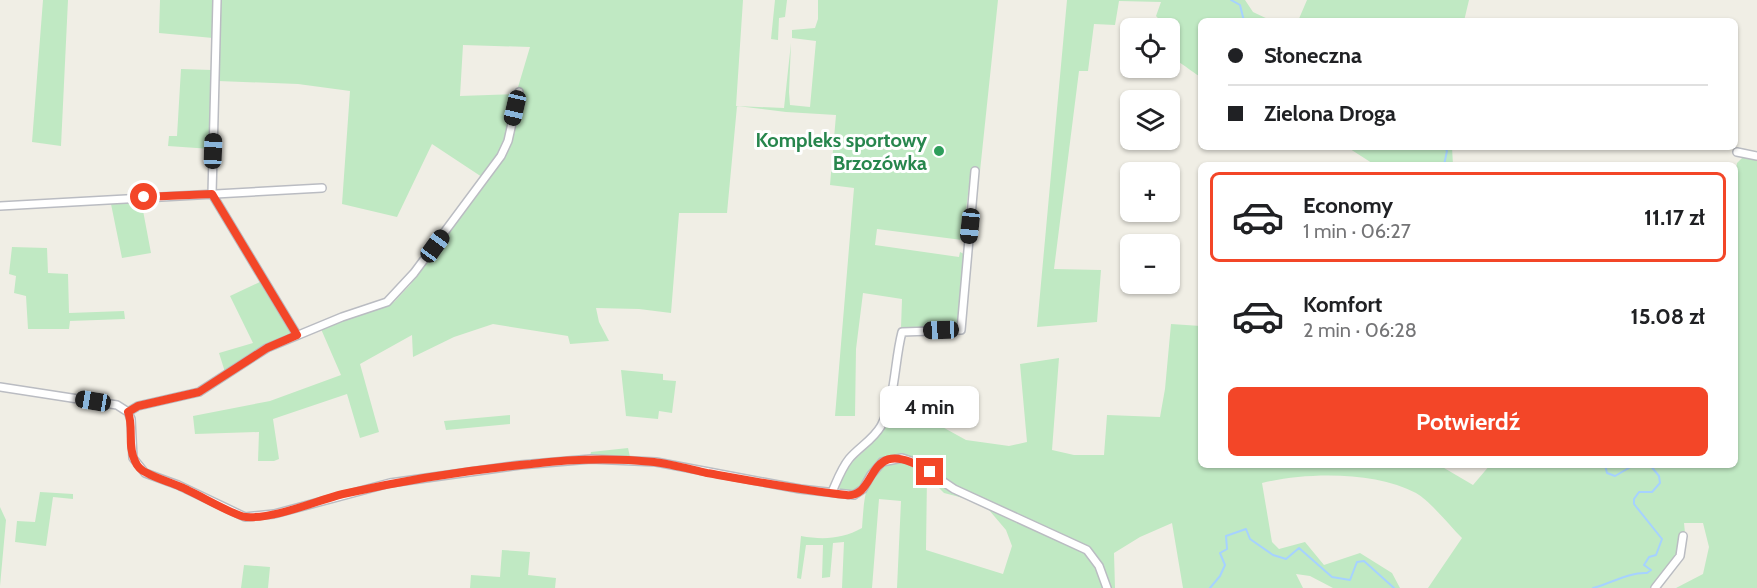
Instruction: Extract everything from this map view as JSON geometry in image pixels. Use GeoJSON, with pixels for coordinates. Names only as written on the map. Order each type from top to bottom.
{"type":"FeatureCollection","features":[{"type":"Feature","properties":{"kind":"street"},"geometry":{"type":"LineString","coordinates":[[217,0],[212,194],[297,335]]}},
{"type":"Feature","properties":{"kind":"street"},"geometry":{"type":"LineString","coordinates":[[128,412],[138,406],[199,392],[267,348],[387,302],[414,273],[501,156],[519,92]]}},
{"type":"Feature","properties":{"kind":"street"},"geometry":{"type":"LineString","coordinates":[[1737,152],[1757,156]]}},
{"type":"Feature","properties":{"kind":"street"},"geometry":{"type":"LineString","coordinates":[[832,492],[841,471],[872,438],[886,416],[891,401],[897,351],[902,332],[961,330],[975,171]]}},
{"type":"Feature","properties":{"kind":"street"},"geometry":{"type":"LineString","coordinates":[[0,206],[322,188]]}},
{"type":"Feature","properties":{"kind":"street"},"geometry":{"type":"LineString","coordinates":[[0,387],[117,405],[128,412],[131,419],[133,459],[146,473],[178,485],[245,517],[274,514],[390,483],[520,465],[591,459],[656,462],[800,489],[854,495],[863,489],[882,462],[902,458],[914,462],[954,489],[1087,549],[1099,566],[1107,588]]}},
{"type":"Feature","properties":{"kind":"street"},"geometry":{"type":"LineString","coordinates":[[1655,588],[1680,556],[1683,536]]}},
{"type":"Feature","properties":{"kind":"green space"},"geometry":{"type":"Polygon","coordinates":[[[43,0],[68,0],[61,146],[32,142],[43,0]]]}},
{"type":"Feature","properties":{"kind":"green space"},"geometry":{"type":"Polygon","coordinates":[[[160,0],[214,0],[213,38],[159,33],[160,0]]]}},
{"type":"Feature","properties":{"kind":"green space"},"geometry":{"type":"Polygon","coordinates":[[[220,0],[743,0],[737,106],[727,213],[679,213],[671,313],[639,309],[596,308],[599,322],[609,341],[570,344],[568,336],[493,324],[454,337],[413,357],[412,335],[360,364],[379,432],[360,438],[347,394],[273,419],[279,459],[274,461],[258,461],[259,432],[195,434],[193,416],[270,401],[341,375],[321,329],[394,302],[410,285],[488,181],[432,144],[397,217],[342,204],[350,91],[298,84],[218,81],[220,0]],[[463,45],[460,96],[516,94],[530,47],[463,45]]]}},
{"type":"Feature","properties":{"kind":"green space"},"geometry":{"type":"Polygon","coordinates":[[[775,0],[787,0],[785,17],[779,18],[778,40],[771,39],[775,0]]]}},
{"type":"Feature","properties":{"kind":"green space"},"geometry":{"type":"Polygon","coordinates":[[[818,0],[998,0],[980,171],[971,171],[962,240],[877,229],[875,245],[959,257],[960,252],[964,254],[966,259],[958,326],[901,328],[902,299],[863,293],[856,349],[855,416],[835,416],[854,188],[830,185],[836,115],[738,106],[784,108],[791,43],[790,105],[810,107],[816,41],[792,38],[792,30],[815,28],[818,19],[818,0]]]}},
{"type":"Feature","properties":{"kind":"green space"},"geometry":{"type":"Polygon","coordinates":[[[1067,0],[1245,0],[1253,12],[1266,18],[1198,18],[1198,75],[1180,63],[1180,18],[1158,18],[1156,16],[1161,2],[1119,1],[1115,25],[1094,24],[1088,71],[1079,71],[1054,269],[1101,270],[1097,322],[1037,327],[1067,0]]]}},
{"type":"Feature","properties":{"kind":"green space"},"geometry":{"type":"Polygon","coordinates":[[[1307,0],[1469,0],[1465,18],[1299,18],[1307,0]]]}},
{"type":"Feature","properties":{"kind":"green space"},"geometry":{"type":"Polygon","coordinates":[[[181,69],[212,70],[211,149],[168,146],[169,136],[177,136],[181,69]]]}},
{"type":"Feature","properties":{"kind":"green space"},"geometry":{"type":"Polygon","coordinates":[[[1352,150],[1452,150],[1453,162],[1370,162],[1352,150]]]}},
{"type":"Feature","properties":{"kind":"green space"},"geometry":{"type":"Polygon","coordinates":[[[1743,157],[1757,159],[1757,588],[1676,588],[1703,574],[1709,547],[1703,523],[1684,523],[1685,533],[1680,533],[1676,555],[1650,588],[1428,588],[1462,538],[1434,508],[1416,493],[1381,481],[1340,476],[1299,477],[1262,483],[1272,542],[1279,549],[1305,542],[1324,565],[1360,553],[1392,573],[1400,588],[1333,588],[1310,576],[1296,574],[1303,588],[1183,588],[1172,523],[1140,537],[1114,553],[1115,588],[897,588],[901,501],[879,499],[872,588],[842,588],[844,542],[833,543],[830,577],[822,578],[823,545],[806,545],[801,579],[797,578],[801,536],[832,538],[862,528],[864,502],[869,483],[882,468],[906,456],[894,455],[880,461],[862,488],[855,492],[842,492],[839,487],[847,469],[876,439],[889,414],[922,428],[928,419],[966,440],[1009,446],[1027,442],[1020,364],[1059,358],[1052,450],[1074,455],[1104,455],[1107,415],[1160,417],[1171,324],[1198,326],[1198,468],[1444,468],[1473,485],[1487,468],[1738,468],[1738,162],[1743,157]],[[927,476],[926,550],[1003,574],[1012,546],[1006,530],[989,510],[975,501],[944,493],[927,476]]]}},
{"type":"Feature","properties":{"kind":"green space"},"geometry":{"type":"Polygon","coordinates":[[[141,200],[151,253],[122,258],[111,204],[141,200]]]}},
{"type":"Feature","properties":{"kind":"green space"},"geometry":{"type":"Polygon","coordinates":[[[12,247],[47,248],[48,273],[68,274],[69,313],[124,311],[125,319],[70,321],[69,329],[28,329],[26,296],[14,293],[16,276],[9,274],[12,247]]]}},
{"type":"Feature","properties":{"kind":"green space"},"geometry":{"type":"Polygon","coordinates":[[[260,282],[293,334],[257,350],[225,372],[219,353],[253,343],[230,296],[260,282]]]}},
{"type":"Feature","properties":{"kind":"green space"},"geometry":{"type":"Polygon","coordinates":[[[621,370],[663,374],[663,380],[676,381],[672,413],[659,411],[658,419],[626,416],[621,370]]]}},
{"type":"Feature","properties":{"kind":"green space"},"geometry":{"type":"Polygon","coordinates":[[[510,415],[510,424],[446,430],[444,421],[510,415]]]}},
{"type":"Feature","properties":{"kind":"green space"},"geometry":{"type":"Polygon","coordinates":[[[628,448],[630,457],[590,456],[591,452],[628,448]]]}},
{"type":"Feature","properties":{"kind":"green space"},"geometry":{"type":"Polygon","coordinates":[[[40,492],[73,494],[73,499],[53,497],[46,546],[15,542],[17,521],[35,522],[40,492]]]}},
{"type":"Feature","properties":{"kind":"green space"},"geometry":{"type":"Polygon","coordinates":[[[0,507],[6,520],[0,586],[0,507]]]}},
{"type":"Feature","properties":{"kind":"green space"},"geometry":{"type":"Polygon","coordinates":[[[502,550],[530,552],[528,575],[556,578],[555,588],[470,588],[471,575],[500,577],[502,550]]]}},
{"type":"Feature","properties":{"kind":"green space"},"geometry":{"type":"Polygon","coordinates":[[[244,565],[270,567],[268,588],[241,588],[244,565]]]}},
{"type":"Feature","properties":{"kind":"waterway"},"geometry":{"type":"LineString","coordinates":[[1231,0],[1240,5],[1243,18]]}},
{"type":"Feature","properties":{"kind":"waterway"},"geometry":{"type":"LineString","coordinates":[[1445,162],[1446,150]]}},
{"type":"Feature","properties":{"kind":"waterway"},"geometry":{"type":"LineString","coordinates":[[1606,468],[1607,473],[1615,476],[1629,468]]}},
{"type":"Feature","properties":{"kind":"waterway"},"geometry":{"type":"LineString","coordinates":[[1593,588],[1651,570],[1644,565],[1649,557],[1656,555],[1662,539],[1634,504],[1634,499],[1639,492],[1652,492],[1660,483],[1659,476],[1652,468]]}},
{"type":"Feature","properties":{"kind":"waterway"},"geometry":{"type":"LineString","coordinates":[[1210,588],[1220,576],[1225,565],[1220,553],[1227,549],[1226,536],[1246,529],[1250,539],[1273,555],[1286,559],[1299,548],[1332,577],[1350,580],[1357,562],[1364,561],[1394,588]]}},
{"type":"Feature","properties":{"kind":"place","name":"Kompleks sportowy Brzozówka"},"geometry":{"type":"Point","coordinates":[939,151]}},
{"type":"Feature","properties":{"kind":"route"},"geometry":{"type":"LineString","coordinates":[[144,197],[212,194],[297,335],[267,348],[199,392],[138,406],[128,412],[131,419],[133,459],[138,466],[146,473],[178,485],[245,517],[274,514],[390,483],[520,465],[591,459],[656,462],[800,489],[846,495],[854,495],[863,489],[876,468],[889,459],[902,458],[930,472]]}}]}
